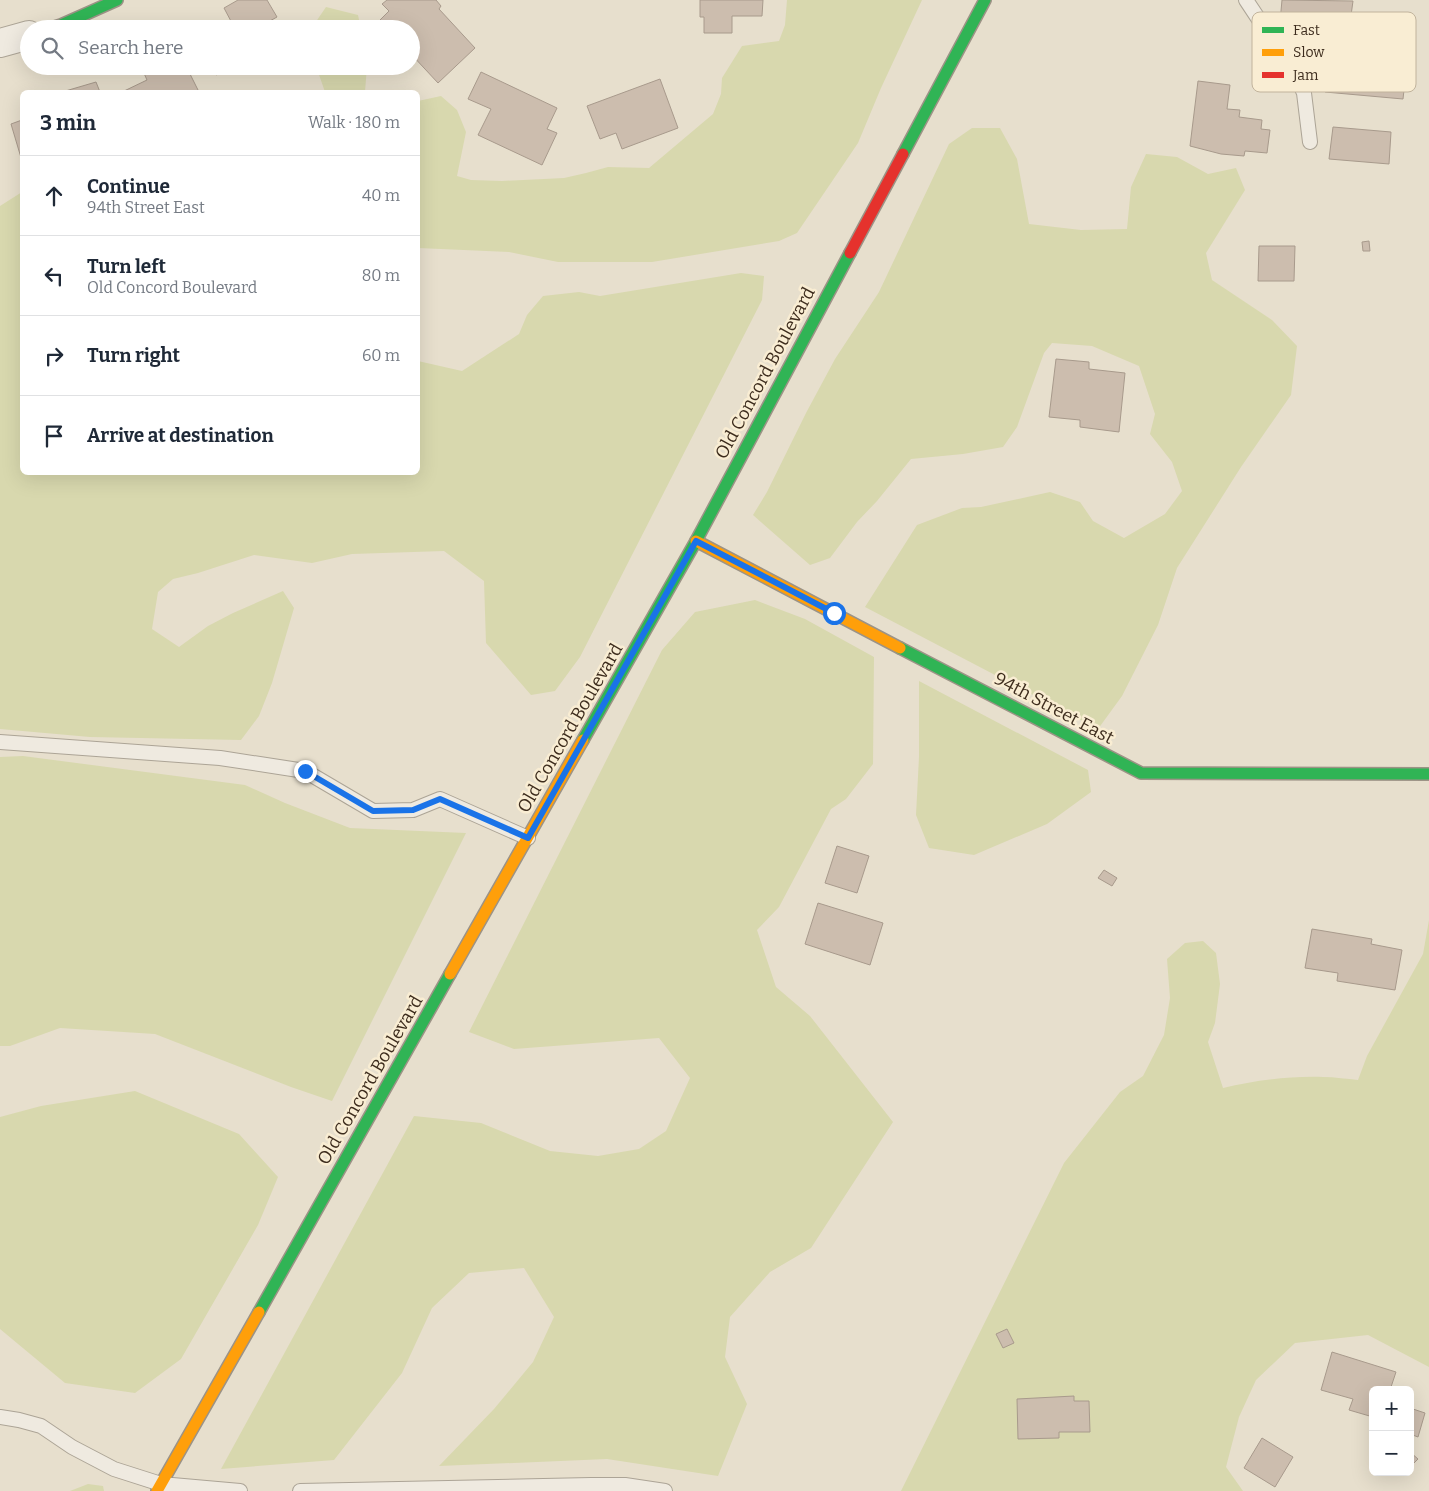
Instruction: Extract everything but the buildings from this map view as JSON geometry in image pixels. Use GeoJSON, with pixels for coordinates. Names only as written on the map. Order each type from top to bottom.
{"type":"FeatureCollection","features":[{"type":"Feature","properties":{"kind":"street"},"geometry":{"type":"LineString","coordinates":[[70,20],[117,0]]}},
{"type":"Feature","properties":{"kind":"street","name":"Old Concord Boulevard"},"geometry":{"type":"LineString","coordinates":[[159,1487],[696,541],[985,0]]}},
{"type":"Feature","properties":{"kind":"street"},"geometry":{"type":"LineString","coordinates":[[0,43],[20,37]]}},
{"type":"Feature","properties":{"kind":"street","name":"94th Street East"},"geometry":{"type":"LineString","coordinates":[[696,541],[1141,772],[1429,774]]}},
{"type":"Feature","properties":{"kind":"lane"},"geometry":{"type":"LineString","coordinates":[[1246,0],[1254,12]]}},
{"type":"Feature","properties":{"kind":"lane"},"geometry":{"type":"LineString","coordinates":[[1304,92],[1310,142]]}},
{"type":"Feature","properties":{"kind":"lane"},"geometry":{"type":"LineString","coordinates":[[0,742],[220,758],[305,771],[373,811],[413,810],[440,799],[528,838]]}},
{"type":"Feature","properties":{"kind":"lane"},"geometry":{"type":"LineString","coordinates":[[0,1417],[41,1426],[72,1448],[114,1469],[159,1487],[240,1491]]}},
{"type":"Feature","properties":{"kind":"lane"},"geometry":{"type":"LineString","coordinates":[[300,1491],[591,1485],[625,1485],[665,1491]]}},
{"type":"Feature","properties":{"kind":"green space"},"geometry":{"type":"Polygon","coordinates":[[[787,0],[922,0],[858,143],[797,233],[779,241],[652,262],[558,262],[509,252],[420,248],[420,101],[441,96],[457,110],[466,132],[457,176],[471,180],[502,181],[564,178],[608,167],[649,168],[713,114],[721,94],[722,78],[742,46],[779,41],[785,25],[787,0]]]}},
{"type":"Feature","properties":{"kind":"green space"},"geometry":{"type":"Polygon","coordinates":[[[326,7],[358,15],[359,20],[317,20],[326,7]]]}},
{"type":"Feature","properties":{"kind":"green space"},"geometry":{"type":"Polygon","coordinates":[[[319,75],[366,75],[365,90],[324,90],[319,75]]]}},
{"type":"Feature","properties":{"kind":"green space"},"geometry":{"type":"Polygon","coordinates":[[[972,128],[1000,128],[1017,159],[1029,224],[1081,230],[1127,229],[1131,187],[1146,154],[1177,157],[1208,174],[1236,168],[1245,190],[1206,253],[1212,280],[1272,320],[1297,346],[1291,395],[1241,467],[1177,568],[1158,625],[1122,696],[1098,729],[865,607],[917,525],[962,508],[981,507],[1050,492],[1080,502],[1093,521],[1124,538],[1165,514],[1182,491],[1172,462],[1150,434],[1155,414],[1139,366],[1092,346],[1052,343],[1044,353],[1017,427],[1003,447],[963,454],[911,459],[877,501],[857,522],[830,558],[810,565],[753,515],[767,492],[835,359],[879,292],[949,144],[972,128]]]}},
{"type":"Feature","properties":{"kind":"green space"},"geometry":{"type":"Polygon","coordinates":[[[20,193],[20,475],[420,475],[420,361],[462,371],[519,334],[527,315],[543,296],[579,292],[600,296],[741,273],[764,276],[762,300],[580,657],[555,691],[531,695],[486,643],[484,581],[444,551],[352,554],[312,563],[254,555],[173,579],[158,592],[152,629],[179,647],[208,626],[283,591],[294,608],[272,683],[259,716],[241,740],[90,737],[0,729],[0,206],[20,193]]]}},
{"type":"Feature","properties":{"kind":"green space"},"geometry":{"type":"Polygon","coordinates":[[[755,600],[805,619],[874,657],[873,764],[846,799],[831,809],[779,907],[757,930],[776,987],[810,1016],[893,1122],[811,1248],[770,1272],[730,1317],[725,1357],[747,1404],[718,1476],[607,1459],[439,1466],[494,1409],[533,1362],[554,1317],[524,1268],[469,1273],[432,1308],[402,1373],[334,1460],[221,1469],[414,1116],[481,1123],[550,1151],[598,1156],[639,1149],[666,1131],[690,1078],[659,1038],[514,1049],[469,1032],[662,650],[695,612],[755,600]]]}},
{"type":"Feature","properties":{"kind":"green space"},"geometry":{"type":"Polygon","coordinates":[[[919,681],[1088,770],[1091,792],[1047,824],[974,855],[929,848],[916,815],[919,757],[919,681]]]}},
{"type":"Feature","properties":{"kind":"green space"},"geometry":{"type":"Polygon","coordinates":[[[23,756],[245,785],[350,828],[466,833],[332,1101],[155,1034],[60,1028],[10,1046],[0,1046],[0,757],[23,756]]]}},
{"type":"Feature","properties":{"kind":"green space"},"geometry":{"type":"Polygon","coordinates":[[[1429,920],[1429,1367],[1368,1335],[1295,1343],[1256,1380],[1239,1417],[1226,1467],[1243,1491],[901,1491],[1064,1163],[1120,1092],[1143,1076],[1164,1035],[1170,998],[1167,959],[1185,943],[1203,941],[1216,953],[1220,984],[1215,1023],[1208,1042],[1223,1088],[1260,1081],[1298,1077],[1358,1080],[1367,1056],[1423,954],[1429,920]]]}},
{"type":"Feature","properties":{"kind":"green space"},"geometry":{"type":"Polygon","coordinates":[[[135,1091],[239,1134],[278,1177],[258,1225],[181,1359],[135,1393],[65,1383],[0,1329],[0,1117],[41,1106],[135,1091]]]}},
{"type":"Feature","properties":{"kind":"green space"},"geometry":{"type":"Polygon","coordinates":[[[88,1484],[103,1486],[104,1491],[70,1491],[88,1484]]]}},
{"type":"Feature","properties":{"kind":"traffic: fast"},"geometry":{"type":"LineString","coordinates":[[72,20],[117,0]]}},
{"type":"Feature","properties":{"kind":"traffic: fast"},"geometry":{"type":"LineString","coordinates":[[903,154],[985,0]]}},
{"type":"Feature","properties":{"kind":"traffic: fast"},"geometry":{"type":"LineString","coordinates":[[583,740],[696,541],[850,253]]}},
{"type":"Feature","properties":{"kind":"traffic: fast"},"geometry":{"type":"LineString","coordinates":[[900,648],[1141,773],[1429,774]]}},
{"type":"Feature","properties":{"kind":"traffic: fast"},"geometry":{"type":"LineString","coordinates":[[259,1312],[450,974]]}},
{"type":"Feature","properties":{"kind":"traffic: slow"},"geometry":{"type":"LineString","coordinates":[[696,541],[900,648]]}},
{"type":"Feature","properties":{"kind":"traffic: slow"},"geometry":{"type":"LineString","coordinates":[[450,974],[583,740]]}},
{"type":"Feature","properties":{"kind":"traffic: slow"},"geometry":{"type":"LineString","coordinates":[[157,1491],[259,1312]]}},
{"type":"Feature","properties":{"kind":"traffic: jam"},"geometry":{"type":"LineString","coordinates":[[850,253],[903,154]]}},
{"type":"Feature","properties":{"kind":"route"},"geometry":{"type":"LineString","coordinates":[[305,771],[373,811],[413,810],[440,799],[528,838],[696,541],[834,613]]}}]}
